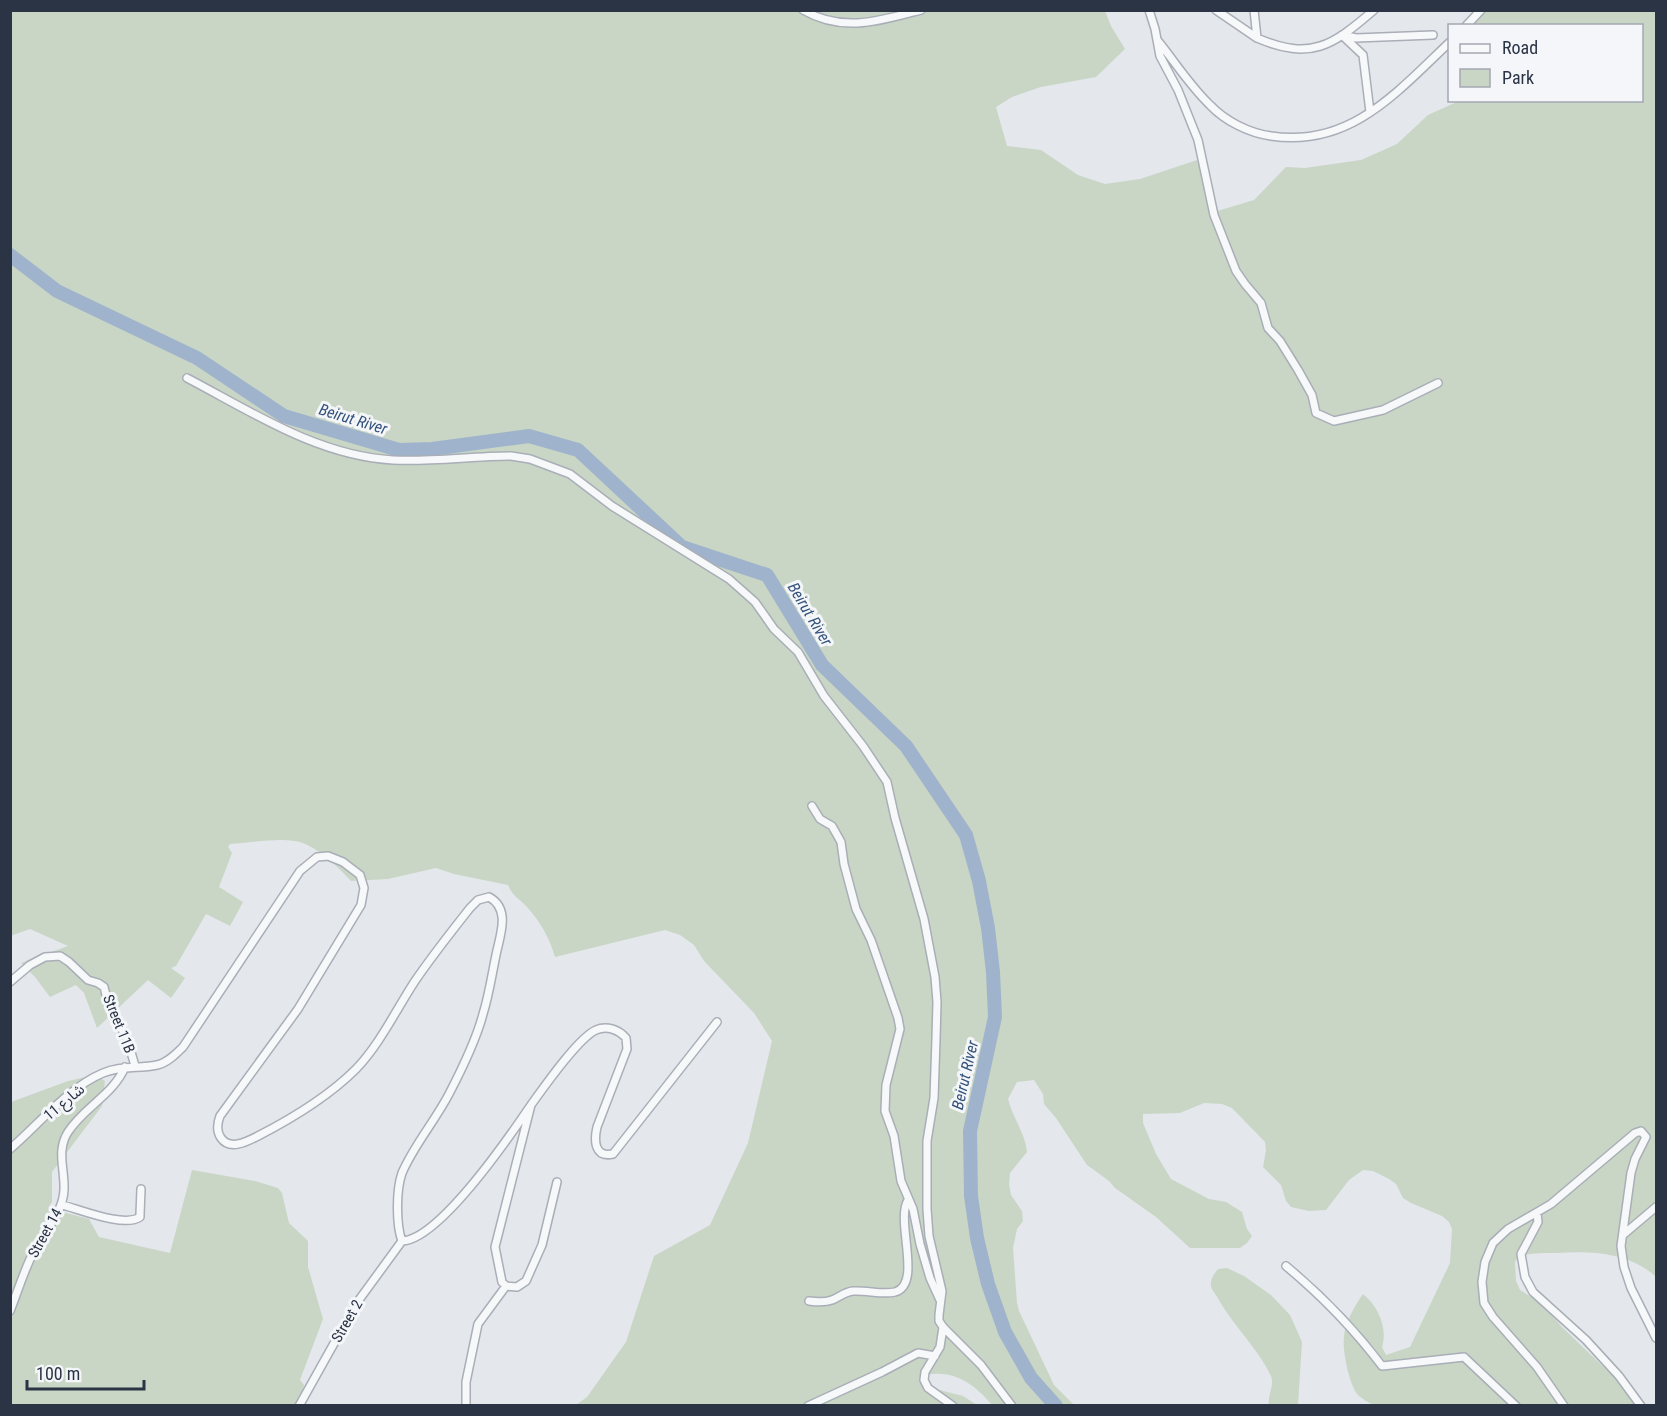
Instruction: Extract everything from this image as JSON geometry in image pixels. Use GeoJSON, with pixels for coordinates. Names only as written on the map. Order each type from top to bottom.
{"type":"FeatureCollection","features":[{"type":"Feature","properties":{"kind":"street"},"geometry":{"type":"LineString","coordinates":[[803,10],[825,21],[861,24],[921,10]]}},
{"type":"Feature","properties":{"kind":"street"},"geometry":{"type":"LineString","coordinates":[[1149,10],[1160,56],[1178,90],[1198,140],[1214,215],[1236,271],[1261,303],[1268,328],[1281,341],[1312,395],[1316,413],[1334,421],[1383,410],[1438,383]]}},
{"type":"Feature","properties":{"kind":"street"},"geometry":{"type":"LineString","coordinates":[[1216,10],[1257,38],[1280,47],[1299,50],[1321,47],[1342,35],[1374,10]]}},
{"type":"Feature","properties":{"kind":"street"},"geometry":{"type":"LineString","coordinates":[[1254,10],[1257,38]]}},
{"type":"Feature","properties":{"kind":"street"},"geometry":{"type":"LineString","coordinates":[[1468,24],[1481,10]]}},
{"type":"Feature","properties":{"kind":"street"},"geometry":{"type":"LineString","coordinates":[[1342,35],[1362,55],[1370,112]]}},
{"type":"Feature","properties":{"kind":"street"},"geometry":{"type":"LineString","coordinates":[[1342,35],[1356,38],[1433,35]]}},
{"type":"Feature","properties":{"kind":"street"},"geometry":{"type":"LineString","coordinates":[[1157,39],[1211,107],[1234,124],[1261,135],[1290,139],[1319,136],[1346,127],[1370,112],[1410,79],[1448,43]]}},
{"type":"Feature","properties":{"kind":"street"},"geometry":{"type":"LineString","coordinates":[[187,378],[305,440],[344,452],[392,460],[512,456],[530,459],[570,474],[612,506],[729,579],[755,602],[774,629],[798,652],[824,696],[863,746],[886,782],[927,930],[937,1002],[934,1098],[927,1141],[927,1209],[929,1236],[942,1292],[939,1322],[981,1365],[1012,1406]]}},
{"type":"Feature","properties":{"kind":"street"},"geometry":{"type":"LineString","coordinates":[[812,806],[820,819],[832,826],[841,842],[844,864],[856,909],[871,940],[898,1018],[900,1029],[886,1085],[885,1111],[894,1136],[901,1181],[913,1209],[920,1245],[930,1278],[941,1302]]}},
{"type":"Feature","properties":{"kind":"street","name":"شارع 11"},"geometry":{"type":"LineString","coordinates":[[10,1149],[62,1101],[102,1073],[125,1067],[158,1065],[172,1058],[183,1047],[300,871],[317,857],[328,856],[343,862],[360,876],[364,888],[361,905],[298,1009],[220,1116],[217,1124],[218,1132],[224,1141],[236,1144],[248,1141],[289,1120],[356,1069],[436,951],[470,908],[478,900],[489,897],[497,902],[502,917],[501,933],[483,1015],[449,1095],[402,1175],[399,1188],[399,1232],[402,1241]]}},
{"type":"Feature","properties":{"kind":"street","name":"Street 11B"},"geometry":{"type":"LineString","coordinates":[[10,982],[30,965],[45,957],[60,956],[69,962],[88,980],[104,987],[109,1007],[127,1038],[135,1066]]}},
{"type":"Feature","properties":{"kind":"street"},"geometry":{"type":"LineString","coordinates":[[402,1241],[410,1241],[431,1228],[455,1204],[570,1053],[589,1034],[601,1028],[618,1030],[626,1038],[627,1049],[594,1138],[594,1144],[598,1149],[605,1154],[613,1154],[717,1022]]}},
{"type":"Feature","properties":{"kind":"street","name":"Street 14"},"geometry":{"type":"LineString","coordinates":[[10,1311],[24,1272],[62,1205],[63,1142],[69,1131],[84,1114],[118,1082],[125,1067]]}},
{"type":"Feature","properties":{"kind":"street"},"geometry":{"type":"LineString","coordinates":[[506,1287],[502,1282],[495,1247],[531,1105]]}},
{"type":"Feature","properties":{"kind":"street"},"geometry":{"type":"LineString","coordinates":[[1564,1406],[1537,1367],[1484,1304],[1483,1272],[1490,1249],[1508,1229],[1560,1198],[1635,1133],[1641,1131],[1646,1137],[1631,1173],[1621,1246],[1625,1271],[1656,1338]]}},
{"type":"Feature","properties":{"kind":"street"},"geometry":{"type":"LineString","coordinates":[[506,1287],[517,1287],[526,1281],[542,1245],[557,1182]]}},
{"type":"Feature","properties":{"kind":"street"},"geometry":{"type":"LineString","coordinates":[[62,1205],[104,1217],[135,1220],[140,1217],[141,1189]]}},
{"type":"Feature","properties":{"kind":"street"},"geometry":{"type":"LineString","coordinates":[[809,1301],[832,1300],[849,1291],[896,1292],[902,1288],[909,1271],[903,1214],[908,1200]]}},
{"type":"Feature","properties":{"kind":"street"},"geometry":{"type":"LineString","coordinates":[[1624,1234],[1656,1208]]}},
{"type":"Feature","properties":{"kind":"street"},"geometry":{"type":"LineString","coordinates":[[1537,1213],[1538,1222],[1521,1254],[1528,1286],[1580,1334],[1613,1369],[1641,1406]]}},
{"type":"Feature","properties":{"kind":"street","name":"Street 2"},"geometry":{"type":"LineString","coordinates":[[299,1406],[356,1304],[402,1241]]}},
{"type":"Feature","properties":{"kind":"street"},"geometry":{"type":"LineString","coordinates":[[1286,1266],[1318,1293],[1364,1342],[1382,1366],[1464,1357],[1516,1406]]}},
{"type":"Feature","properties":{"kind":"street"},"geometry":{"type":"LineString","coordinates":[[466,1406],[466,1382],[478,1324],[506,1287]]}},
{"type":"Feature","properties":{"kind":"street"},"geometry":{"type":"LineString","coordinates":[[943,1327],[940,1347],[924,1380],[928,1388],[954,1406]]}},
{"type":"Feature","properties":{"kind":"street"},"geometry":{"type":"LineString","coordinates":[[808,1406],[918,1353],[935,1356]]}},
{"type":"Feature","properties":{"kind":"green space"},"geometry":{"type":"Polygon","coordinates":[[[10,11],[1105,11],[1125,49],[1096,77],[1041,87],[1012,97],[996,107],[1007,146],[1041,150],[1078,175],[1105,184],[1140,179],[1197,160],[1214,212],[1254,200],[1286,167],[1305,168],[1361,160],[1397,144],[1428,115],[1457,102],[1643,102],[1643,24],[1468,24],[1482,11],[1656,11],[1656,1277],[1634,1262],[1596,1253],[1533,1254],[1519,1256],[1515,1262],[1516,1281],[1520,1290],[1541,1303],[1562,1327],[1643,1405],[1373,1405],[1358,1395],[1349,1375],[1344,1342],[1348,1320],[1363,1294],[1377,1311],[1383,1325],[1382,1347],[1386,1355],[1410,1347],[1450,1263],[1452,1229],[1449,1222],[1442,1216],[1403,1198],[1396,1184],[1389,1179],[1373,1171],[1363,1170],[1349,1180],[1326,1210],[1309,1211],[1291,1207],[1286,1201],[1281,1185],[1263,1167],[1265,1142],[1232,1108],[1222,1104],[1204,1103],[1180,1113],[1143,1114],[1143,1123],[1156,1154],[1171,1179],[1209,1199],[1226,1202],[1242,1212],[1247,1229],[1252,1236],[1240,1248],[1190,1248],[1156,1217],[1087,1165],[1044,1104],[1043,1094],[1034,1080],[1017,1082],[1008,1099],[1024,1138],[1027,1152],[1010,1173],[1009,1184],[1011,1195],[1022,1211],[1023,1221],[1017,1229],[1013,1248],[1017,1303],[1054,1385],[1074,1405],[992,1405],[977,1390],[960,1379],[950,1375],[930,1374],[919,1377],[928,1387],[963,1396],[977,1405],[576,1405],[587,1397],[626,1342],[654,1256],[710,1225],[748,1143],[772,1041],[754,1013],[704,961],[694,945],[680,935],[665,930],[555,957],[540,924],[508,885],[436,868],[388,879],[351,881],[326,857],[303,843],[287,840],[230,844],[228,847],[232,853],[219,887],[243,902],[230,926],[206,914],[176,966],[171,968],[185,978],[171,998],[148,980],[97,1028],[84,993],[76,985],[50,997],[21,963],[68,946],[30,929],[10,936],[10,11]]]}},
{"type":"Feature","properties":{"kind":"green space"},"geometry":{"type":"Polygon","coordinates":[[[95,1075],[105,1081],[102,1106],[52,1172],[52,1202],[48,1208],[89,1219],[99,1237],[170,1253],[192,1170],[255,1181],[278,1188],[282,1193],[289,1223],[308,1241],[308,1267],[323,1319],[300,1380],[304,1385],[299,1405],[11,1406],[11,1102],[68,1081],[95,1075]]]}},
{"type":"Feature","properties":{"kind":"green space"},"geometry":{"type":"Polygon","coordinates":[[[1227,1268],[1244,1276],[1271,1295],[1290,1315],[1302,1342],[1298,1405],[1269,1405],[1272,1378],[1259,1355],[1226,1311],[1211,1286],[1218,1269],[1227,1268]]]}},
{"type":"Feature","properties":{"kind":"waterway","name":"Beirut River"},"geometry":{"type":"LineString","coordinates":[[10,255],[57,291],[197,358],[284,416],[399,450],[432,449],[529,436],[578,450],[682,547],[767,575],[822,665],[906,746],[966,835],[979,881],[988,928],[995,1017],[970,1131],[971,1196],[977,1238],[988,1284],[1005,1332],[1031,1378],[1056,1406]]}}]}
